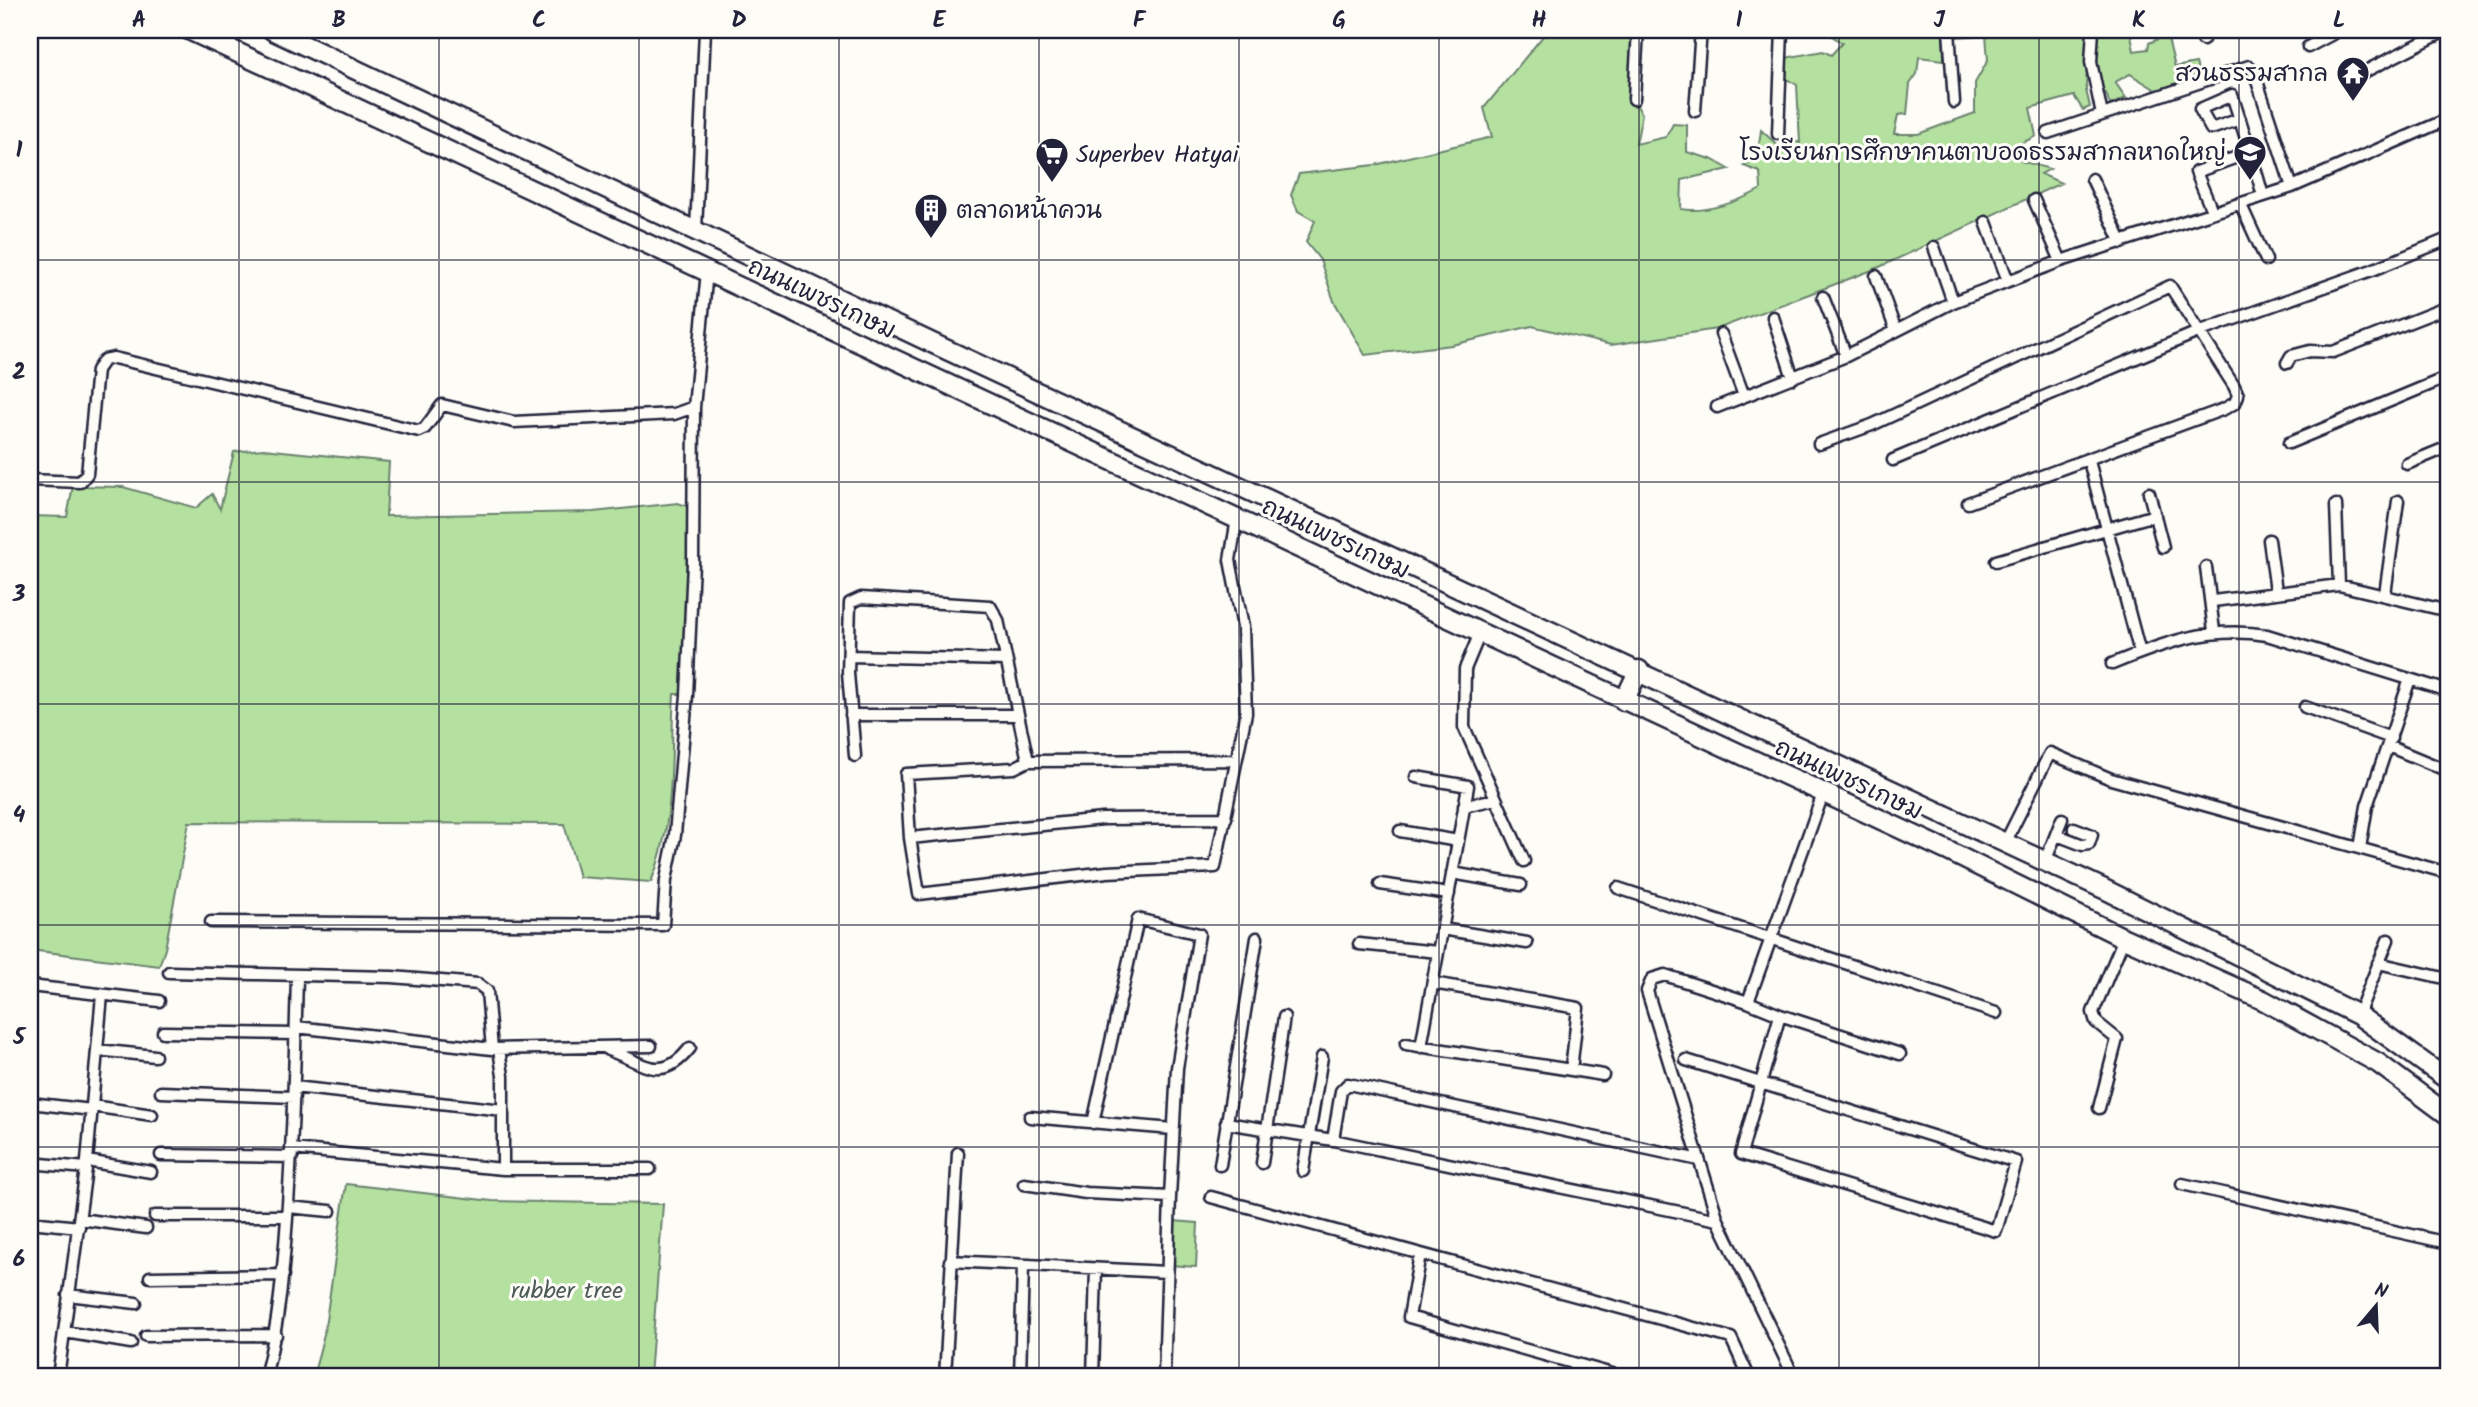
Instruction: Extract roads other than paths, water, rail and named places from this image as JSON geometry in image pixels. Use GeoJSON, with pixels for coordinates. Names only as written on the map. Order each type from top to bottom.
{"type":"FeatureCollection","features":[{"type":"Feature","properties":{"kind":"highway","name":"ถนนเพชรเกษม"},"geometry":{"type":"LineString","coordinates":[[189,30],[1946,850],[2124,938],[2263,1000],[2378,1063],[2448,1115]]}},
{"type":"Feature","properties":{"kind":"highway","name":"ถนนเพชรเกษม"},"geometry":{"type":"LineString","coordinates":[[272,30],[2006,843],[2358,1015],[2448,1080]]}},
{"type":"Feature","properties":{"kind":"highway"},"geometry":{"type":"LineString","coordinates":[[1624,701],[1639,670]]}},
{"type":"Feature","properties":{"kind":"street"},"geometry":{"type":"LineString","coordinates":[[696,230],[705,30]]}},
{"type":"Feature","properties":{"kind":"street"},"geometry":{"type":"LineString","coordinates":[[1634,99],[1638,30]]}},
{"type":"Feature","properties":{"kind":"street"},"geometry":{"type":"LineString","coordinates":[[1695,111],[1701,30]]}},
{"type":"Feature","properties":{"kind":"street"},"geometry":{"type":"LineString","coordinates":[[1778,134],[1782,30]]}},
{"type":"Feature","properties":{"kind":"street"},"geometry":{"type":"LineString","coordinates":[[1949,30],[1954,102]]}},
{"type":"Feature","properties":{"kind":"street"},"geometry":{"type":"LineString","coordinates":[[2093,30],[2091,62],[2102,115]]}},
{"type":"Feature","properties":{"kind":"street"},"geometry":{"type":"LineString","coordinates":[[2308,47],[2340,30]]}},
{"type":"Feature","properties":{"kind":"street"},"geometry":{"type":"LineString","coordinates":[[2350,79],[2448,30]]}},
{"type":"Feature","properties":{"kind":"street"},"geometry":{"type":"LineString","coordinates":[[2048,133],[2249,66],[2254,70],[2292,187]]}},
{"type":"Feature","properties":{"kind":"street"},"geometry":{"type":"LineString","coordinates":[[1717,407],[1846,356],[1953,302],[2061,261],[2292,187],[2448,119]]}},
{"type":"Feature","properties":{"kind":"street"},"geometry":{"type":"LineString","coordinates":[[2240,120],[2263,196]]}},
{"type":"Feature","properties":{"kind":"street"},"geometry":{"type":"LineString","coordinates":[[2212,211],[2196,172],[2251,152]]}},
{"type":"Feature","properties":{"kind":"street"},"geometry":{"type":"LineString","coordinates":[[2092,178],[2122,243]]}},
{"type":"Feature","properties":{"kind":"street"},"geometry":{"type":"LineString","coordinates":[[2034,200],[2061,261]]}},
{"type":"Feature","properties":{"kind":"street"},"geometry":{"type":"LineString","coordinates":[[2240,203],[2266,260]]}},
{"type":"Feature","properties":{"kind":"street"},"geometry":{"type":"LineString","coordinates":[[1986,222],[2008,281]]}},
{"type":"Feature","properties":{"kind":"street"},"geometry":{"type":"LineString","coordinates":[[1893,460],[2198,332],[2372,271],[2448,239]]}},
{"type":"Feature","properties":{"kind":"street"},"geometry":{"type":"LineString","coordinates":[[1934,247],[1953,302]]}},
{"type":"Feature","properties":{"kind":"street"},"geometry":{"type":"LineString","coordinates":[[211,922],[663,925],[687,695],[693,563],[694,407],[707,271]]}},
{"type":"Feature","properties":{"kind":"street"},"geometry":{"type":"LineString","coordinates":[[1876,276],[1896,331]]}},
{"type":"Feature","properties":{"kind":"street"},"geometry":{"type":"LineString","coordinates":[[1819,444],[1872,425],[2170,286],[2234,386],[2238,395],[2235,403],[2089,461],[1968,503]]}},
{"type":"Feature","properties":{"kind":"street"},"geometry":{"type":"LineString","coordinates":[[1823,297],[1846,356]]}},
{"type":"Feature","properties":{"kind":"street"},"geometry":{"type":"LineString","coordinates":[[2287,363],[2291,356],[2310,351],[2333,352],[2448,306]]}},
{"type":"Feature","properties":{"kind":"street"},"geometry":{"type":"LineString","coordinates":[[1773,317],[1793,378]]}},
{"type":"Feature","properties":{"kind":"street"},"geometry":{"type":"LineString","coordinates":[[1721,334],[1744,396]]}},
{"type":"Feature","properties":{"kind":"street"},"geometry":{"type":"LineString","coordinates":[[30,480],[80,482],[87,474],[97,370],[104,360],[114,358],[419,431],[425,428],[437,407],[442,405],[514,422],[674,414],[694,407]]}},
{"type":"Feature","properties":{"kind":"street"},"geometry":{"type":"LineString","coordinates":[[2288,443],[2448,377]]}},
{"type":"Feature","properties":{"kind":"street"},"geometry":{"type":"LineString","coordinates":[[2407,464],[2448,447]]}},
{"type":"Feature","properties":{"kind":"street"},"geometry":{"type":"LineString","coordinates":[[2089,461],[2140,653]]}},
{"type":"Feature","properties":{"kind":"street"},"geometry":{"type":"LineString","coordinates":[[2149,493],[2163,547]]}},
{"type":"Feature","properties":{"kind":"street"},"geometry":{"type":"LineString","coordinates":[[2385,594],[2398,501]]}},
{"type":"Feature","properties":{"kind":"street"},"geometry":{"type":"LineString","coordinates":[[2336,505],[2339,585]]}},
{"type":"Feature","properties":{"kind":"street"},"geometry":{"type":"LineString","coordinates":[[1996,561],[2155,516]]}},
{"type":"Feature","properties":{"kind":"street"},"geometry":{"type":"LineString","coordinates":[[1236,760],[1028,761],[1014,768],[906,774],[910,838],[919,894],[1107,872],[1215,867],[1246,713],[1243,628],[1230,560],[1237,519]]}},
{"type":"Feature","properties":{"kind":"street"},"geometry":{"type":"LineString","coordinates":[[2269,540],[2276,592]]}},
{"type":"Feature","properties":{"kind":"street"},"geometry":{"type":"LineString","coordinates":[[2206,567],[2213,601],[2214,631]]}},
{"type":"Feature","properties":{"kind":"street"},"geometry":{"type":"LineString","coordinates":[[2213,601],[2339,585],[2448,611]]}},
{"type":"Feature","properties":{"kind":"street"},"geometry":{"type":"LineString","coordinates":[[855,756],[850,715],[850,603],[861,598],[990,606],[998,620],[1028,761]]}},
{"type":"Feature","properties":{"kind":"street"},"geometry":{"type":"LineString","coordinates":[[2112,664],[2214,631],[2267,635],[2409,682],[2448,691]]}},
{"type":"Feature","properties":{"kind":"street"},"geometry":{"type":"LineString","coordinates":[[1480,633],[1465,669],[1464,727],[1524,861]]}},
{"type":"Feature","properties":{"kind":"street"},"geometry":{"type":"LineString","coordinates":[[849,656],[1006,660]]}},
{"type":"Feature","properties":{"kind":"street"},"geometry":{"type":"LineString","coordinates":[[2360,848],[2367,806],[2409,682]]}},
{"type":"Feature","properties":{"kind":"street"},"geometry":{"type":"LineString","coordinates":[[2305,706],[2448,771]]}},
{"type":"Feature","properties":{"kind":"street"},"geometry":{"type":"LineString","coordinates":[[850,715],[1018,715]]}},
{"type":"Feature","properties":{"kind":"street"},"geometry":{"type":"LineString","coordinates":[[2006,843],[2050,753],[2111,779],[2448,873]]}},
{"type":"Feature","properties":{"kind":"street"},"geometry":{"type":"LineString","coordinates":[[1416,777],[1468,786],[1422,1047]]}},
{"type":"Feature","properties":{"kind":"street"},"geometry":{"type":"LineString","coordinates":[[1748,1002],[1823,794]]}},
{"type":"Feature","properties":{"kind":"street"},"geometry":{"type":"LineString","coordinates":[[1464,806],[1496,799]]}},
{"type":"Feature","properties":{"kind":"street"},"geometry":{"type":"LineString","coordinates":[[910,838],[1103,819],[1226,818]]}},
{"type":"Feature","properties":{"kind":"street"},"geometry":{"type":"LineString","coordinates":[[2045,862],[2062,819]]}},
{"type":"Feature","properties":{"kind":"street"},"geometry":{"type":"LineString","coordinates":[[2057,835],[2083,845],[2090,844],[2092,835],[2074,828]]}},
{"type":"Feature","properties":{"kind":"street"},"geometry":{"type":"LineString","coordinates":[[1400,831],[1458,841]]}},
{"type":"Feature","properties":{"kind":"street"},"geometry":{"type":"LineString","coordinates":[[1452,873],[1521,885]]}},
{"type":"Feature","properties":{"kind":"street"},"geometry":{"type":"LineString","coordinates":[[1380,884],[1449,894]]}},
{"type":"Feature","properties":{"kind":"street"},"geometry":{"type":"LineString","coordinates":[[1618,888],[1996,1013]]}},
{"type":"Feature","properties":{"kind":"street"},"geometry":{"type":"LineString","coordinates":[[1093,1123],[1138,919],[1199,934],[1177,1068],[1164,1377]]}},
{"type":"Feature","properties":{"kind":"street"},"geometry":{"type":"LineString","coordinates":[[1443,929],[1527,943]]}},
{"type":"Feature","properties":{"kind":"street"},"geometry":{"type":"LineString","coordinates":[[1220,1165],[1257,937]]}},
{"type":"Feature","properties":{"kind":"street"},"geometry":{"type":"LineString","coordinates":[[2099,1108],[2117,1039],[2093,1018],[2093,1012],[2124,938]]}},
{"type":"Feature","properties":{"kind":"street"},"geometry":{"type":"LineString","coordinates":[[2358,1015],[2388,940]]}},
{"type":"Feature","properties":{"kind":"street"},"geometry":{"type":"LineString","coordinates":[[1359,944],[1438,952]]}},
{"type":"Feature","properties":{"kind":"street"},"geometry":{"type":"LineString","coordinates":[[2378,963],[2448,979]]}},
{"type":"Feature","properties":{"kind":"street"},"geometry":{"type":"LineString","coordinates":[[169,972],[297,977],[392,977],[481,985],[486,991],[495,1049],[503,1076],[503,1168]]}},
{"type":"Feature","properties":{"kind":"street"},"geometry":{"type":"LineString","coordinates":[[1794,1377],[1718,1220],[1652,1011],[1647,991],[1649,984],[1657,976],[1673,976],[1780,1015],[1900,1054]]}},
{"type":"Feature","properties":{"kind":"street"},"geometry":{"type":"LineString","coordinates":[[265,1377],[276,1335],[283,1275],[292,1153],[297,977]]}},
{"type":"Feature","properties":{"kind":"street"},"geometry":{"type":"LineString","coordinates":[[1433,983],[1578,1008],[1571,1070]]}},
{"type":"Feature","properties":{"kind":"street"},"geometry":{"type":"LineString","coordinates":[[30,986],[159,1001]]}},
{"type":"Feature","properties":{"kind":"street"},"geometry":{"type":"LineString","coordinates":[[58,1377],[87,1164],[102,995]]}},
{"type":"Feature","properties":{"kind":"street"},"geometry":{"type":"LineString","coordinates":[[1686,1060],[1762,1083],[2016,1161],[1996,1231],[1741,1154],[1762,1083],[1780,1015]]}},
{"type":"Feature","properties":{"kind":"street"},"geometry":{"type":"LineString","coordinates":[[1262,1163],[1284,1017]]}},
{"type":"Feature","properties":{"kind":"street"},"geometry":{"type":"LineString","coordinates":[[163,1032],[296,1031],[495,1049],[651,1046]]}},
{"type":"Feature","properties":{"kind":"street"},"geometry":{"type":"LineString","coordinates":[[1406,1044],[1603,1075]]}},
{"type":"Feature","properties":{"kind":"street"},"geometry":{"type":"LineString","coordinates":[[601,1047],[650,1068],[663,1069],[679,1062],[690,1048]]}},
{"type":"Feature","properties":{"kind":"street"},"geometry":{"type":"LineString","coordinates":[[97,1050],[155,1056]]}},
{"type":"Feature","properties":{"kind":"street"},"geometry":{"type":"LineString","coordinates":[[1303,1171],[1322,1057]]}},
{"type":"Feature","properties":{"kind":"street"},"geometry":{"type":"LineString","coordinates":[[1333,1140],[1341,1091],[1348,1084],[1353,1084],[1699,1160]]}},
{"type":"Feature","properties":{"kind":"street"},"geometry":{"type":"LineString","coordinates":[[161,1091],[294,1092],[503,1110]]}},
{"type":"Feature","properties":{"kind":"street"},"geometry":{"type":"LineString","coordinates":[[30,1103],[152,1115]]}},
{"type":"Feature","properties":{"kind":"street"},"geometry":{"type":"LineString","coordinates":[[1030,1117],[1173,1129]]}},
{"type":"Feature","properties":{"kind":"street"},"geometry":{"type":"LineString","coordinates":[[1226,1123],[1333,1140],[1718,1220]]}},
{"type":"Feature","properties":{"kind":"street"},"geometry":{"type":"LineString","coordinates":[[161,1155],[292,1153],[503,1168],[650,1169]]}},
{"type":"Feature","properties":{"kind":"street"},"geometry":{"type":"LineString","coordinates":[[945,1377],[958,1153]]}},
{"type":"Feature","properties":{"kind":"street"},"geometry":{"type":"LineString","coordinates":[[30,1163],[87,1164],[151,1172]]}},
{"type":"Feature","properties":{"kind":"street"},"geometry":{"type":"LineString","coordinates":[[1024,1184],[1086,1193],[1170,1197]]}},
{"type":"Feature","properties":{"kind":"street"},"geometry":{"type":"LineString","coordinates":[[2182,1184],[2448,1243]]}},
{"type":"Feature","properties":{"kind":"street"},"geometry":{"type":"LineString","coordinates":[[1211,1198],[1498,1273],[1731,1338],[1749,1377]]}},
{"type":"Feature","properties":{"kind":"street"},"geometry":{"type":"LineString","coordinates":[[155,1216],[330,1211]]}},
{"type":"Feature","properties":{"kind":"street"},"geometry":{"type":"LineString","coordinates":[[30,1222],[146,1228]]}},
{"type":"Feature","properties":{"kind":"street"},"geometry":{"type":"LineString","coordinates":[[1420,1254],[1409,1317],[1623,1377]]}},
{"type":"Feature","properties":{"kind":"street"},"geometry":{"type":"LineString","coordinates":[[950,1261],[1167,1272]]}},
{"type":"Feature","properties":{"kind":"street"},"geometry":{"type":"LineString","coordinates":[[1020,1377],[1023,1265]]}},
{"type":"Feature","properties":{"kind":"street"},"geometry":{"type":"LineString","coordinates":[[1093,1377],[1096,1269]]}},
{"type":"Feature","properties":{"kind":"street"},"geometry":{"type":"LineString","coordinates":[[150,1277],[283,1275]]}},
{"type":"Feature","properties":{"kind":"street"},"geometry":{"type":"LineString","coordinates":[[68,1295],[136,1303]]}},
{"type":"Feature","properties":{"kind":"street"},"geometry":{"type":"LineString","coordinates":[[65,1332],[131,1343]]}},
{"type":"Feature","properties":{"kind":"street"},"geometry":{"type":"LineString","coordinates":[[146,1336],[276,1335]]}},
{"type":"Feature","properties":{"kind":"place","name":"สวนธรรมสากล"},"geometry":{"type":"Point","coordinates":[2353,103]}},
{"type":"Feature","properties":{"kind":"place","name":"โรงเรียนการศึกษาคนตาบอดธรรมสากลหาดใหญ่"},"geometry":{"type":"Point","coordinates":[2250,182]}},
{"type":"Feature","properties":{"kind":"place","name":"Superbev Hatyai"},"geometry":{"type":"Point","coordinates":[1052,184]}},
{"type":"Feature","properties":{"kind":"place","name":"ตลาดหน้าควน"},"geometry":{"type":"Point","coordinates":[931,240]}},
{"type":"Feature","properties":{"kind":"park label","name":"rubber tree"},"geometry":{"type":"Point","coordinates":[567,1290]}}]}
